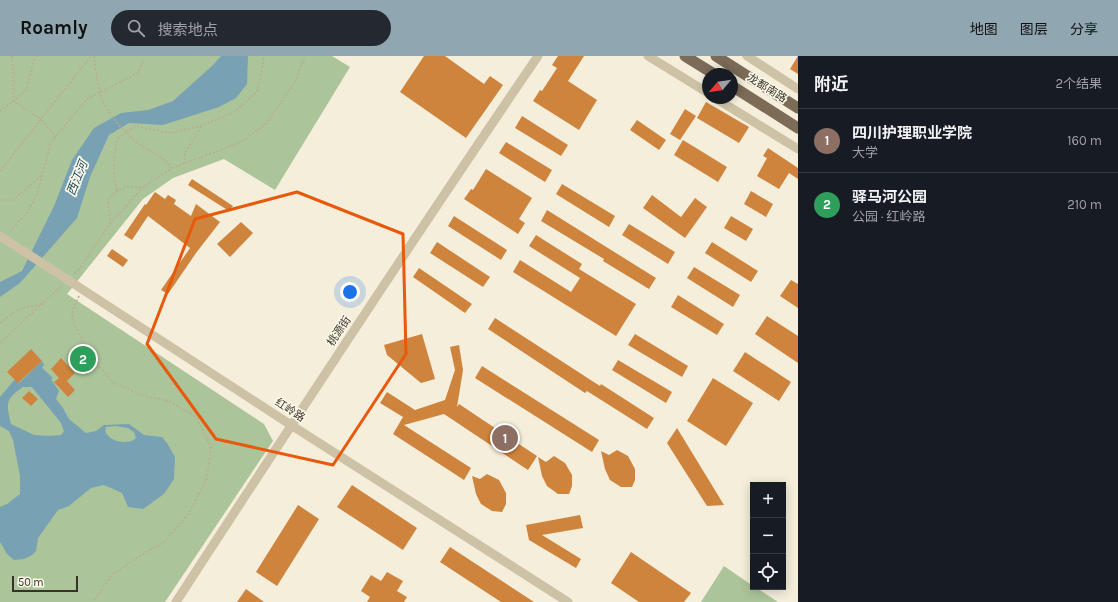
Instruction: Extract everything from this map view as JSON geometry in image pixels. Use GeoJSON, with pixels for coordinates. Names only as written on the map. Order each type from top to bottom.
{"type":"FeatureCollection","features":[{"type":"Feature","properties":{"kind":"main road"},"geometry":{"type":"LineString","coordinates":[[686,56],[705,68]]}},
{"type":"Feature","properties":{"kind":"main road","name":"龙都南路"},"geometry":{"type":"LineString","coordinates":[[716,56],[798,108]]}},
{"type":"Feature","properties":{"kind":"main road","name":"龙都南路"},"geometry":{"type":"LineString","coordinates":[[738,90],[798,128]]}},
{"type":"Feature","properties":{"kind":"street","name":"桃源街"},"geometry":{"type":"LineString","coordinates":[[176,602],[458,174],[538,56]]}},
{"type":"Feature","properties":{"kind":"street"},"geometry":{"type":"LineString","coordinates":[[648,56],[702,89]]}},
{"type":"Feature","properties":{"kind":"street"},"geometry":{"type":"LineString","coordinates":[[747,56],[798,89]]}},
{"type":"Feature","properties":{"kind":"street"},"geometry":{"type":"LineString","coordinates":[[725,104],[798,150]]}},
{"type":"Feature","properties":{"kind":"street","name":"红岭路"},"geometry":{"type":"LineString","coordinates":[[3,236],[291,426],[568,602]]}},
{"type":"Feature","properties":{"kind":"path"},"geometry":{"type":"LineString","coordinates":[[12,56],[14,101]]}},
{"type":"Feature","properties":{"kind":"path"},"geometry":{"type":"LineString","coordinates":[[0,111],[26,90],[36,56]]}},
{"type":"Feature","properties":{"kind":"path"},"geometry":{"type":"LineString","coordinates":[[0,171],[91,56]]}},
{"type":"Feature","properties":{"kind":"path"},"geometry":{"type":"LineString","coordinates":[[94,56],[102,101],[116,122],[136,142],[158,155],[172,168]]}},
{"type":"Feature","properties":{"kind":"path"},"geometry":{"type":"LineString","coordinates":[[3,236],[28,212],[38,191],[51,142],[88,99],[138,73],[145,56]]}},
{"type":"Feature","properties":{"kind":"path"},"geometry":{"type":"LineString","coordinates":[[117,190],[114,179],[114,155],[117,139],[135,126],[170,133],[201,126],[234,112],[257,92],[264,60],[263,56]]}},
{"type":"Feature","properties":{"kind":"path"},"geometry":{"type":"LineString","coordinates":[[0,343],[79,269],[110,224],[142,188],[172,168],[239,143],[265,125],[295,82],[304,56]]}},
{"type":"Feature","properties":{"kind":"path"},"geometry":{"type":"LineString","coordinates":[[14,101],[41,119],[56,137]]}},
{"type":"Feature","properties":{"kind":"path"},"geometry":{"type":"LineString","coordinates":[[184,164],[185,153],[201,126]]}},
{"type":"Feature","properties":{"kind":"path"},"geometry":{"type":"LineString","coordinates":[[0,200],[13,200],[42,175]]}},
{"type":"Feature","properties":{"kind":"path"},"geometry":{"type":"LineString","coordinates":[[110,224],[108,199],[117,190],[129,186],[142,188]]}},
{"type":"Feature","properties":{"kind":"path"},"geometry":{"type":"LineString","coordinates":[[82,289],[73,309],[72,318],[92,358],[113,382],[144,396],[169,401],[196,417],[211,447],[207,478],[189,514],[164,542],[136,558],[111,576],[93,602]]}},
{"type":"Feature","properties":{"kind":"path"},"geometry":{"type":"LineString","coordinates":[[0,323],[17,310],[43,303]]}},
{"type":"Feature","properties":{"kind":"highlighted area"},"geometry":{"type":"Polygon","coordinates":[[[297,192],[403,234],[406,354],[333,465],[216,439],[147,344],[195,219],[297,192]]]}},
{"type":"Feature","properties":{"kind":"green space"},"geometry":{"type":"Polygon","coordinates":[[[0,56],[332,56],[350,67],[275,190],[224,159],[173,178],[143,199],[67,294],[264,424],[273,441],[165,602],[0,602],[0,56]]]}},
{"type":"Feature","properties":{"kind":"green space"},"geometry":{"type":"Polygon","coordinates":[[[724,566],[750,584],[750,590],[760,590],[778,602],[701,602],[724,566]]]}},
{"type":"Feature","properties":{"kind":"water","name":"西江河"},"geometry":{"type":"Polygon","coordinates":[[[221,56],[248,56],[247,84],[236,98],[219,107],[163,125],[129,123],[109,135],[90,177],[77,218],[20,283],[0,297],[0,282],[22,271],[54,206],[72,160],[94,128],[121,113],[148,110],[173,101],[221,56]]]}},
{"type":"Feature","properties":{"kind":"water"},"geometry":{"type":"Polygon","coordinates":[[[42,361],[44,365],[42,368],[53,378],[51,379],[59,391],[56,399],[69,419],[86,433],[96,431],[104,425],[129,424],[144,435],[162,437],[175,457],[174,479],[164,494],[143,509],[128,507],[122,493],[104,485],[91,488],[69,506],[58,510],[38,538],[36,551],[32,555],[24,559],[14,560],[7,554],[0,542],[0,507],[7,504],[20,494],[20,476],[13,440],[9,431],[0,426],[0,397],[15,379],[19,383],[42,361]],[[23,387],[13,395],[8,402],[8,411],[11,424],[34,435],[61,435],[64,431],[61,423],[32,387],[23,387]],[[115,426],[106,427],[106,432],[111,439],[128,442],[136,438],[134,432],[128,428],[115,426]]]}},
{"type":"Feature","properties":{"kind":"building"},"geometry":{"type":"Polygon","coordinates":[[[424,56],[445,56],[484,84],[490,76],[503,85],[466,138],[400,92],[424,56]]]}},
{"type":"Feature","properties":{"kind":"building"},"geometry":{"type":"Polygon","coordinates":[[[558,56],[584,56],[568,81],[597,100],[579,130],[533,101],[540,90],[542,91],[557,68],[552,65],[558,56]]]}},
{"type":"Feature","properties":{"kind":"building"},"geometry":{"type":"Polygon","coordinates":[[[798,56],[798,74],[790,69],[798,56]]]}},
{"type":"Feature","properties":{"kind":"building"},"geometry":{"type":"Polygon","coordinates":[[[705,104],[709,104],[749,127],[739,143],[697,118],[705,104]]]}},
{"type":"Feature","properties":{"kind":"building"},"geometry":{"type":"Polygon","coordinates":[[[685,109],[696,116],[680,140],[670,134],[685,109]]]}},
{"type":"Feature","properties":{"kind":"building"},"geometry":{"type":"Polygon","coordinates":[[[522,116],[568,145],[561,156],[515,128],[522,116]]]}},
{"type":"Feature","properties":{"kind":"building"},"geometry":{"type":"Polygon","coordinates":[[[637,120],[666,140],[659,150],[630,130],[637,120]]]}},
{"type":"Feature","properties":{"kind":"building"},"geometry":{"type":"Polygon","coordinates":[[[683,140],[727,167],[718,182],[674,155],[683,140]]]}},
{"type":"Feature","properties":{"kind":"building"},"geometry":{"type":"Polygon","coordinates":[[[506,142],[552,170],[545,182],[499,153],[506,142]]]}},
{"type":"Feature","properties":{"kind":"building"},"geometry":{"type":"Polygon","coordinates":[[[768,148],[798,168],[798,179],[789,173],[779,189],[757,176],[767,158],[763,156],[768,148]]]}},
{"type":"Feature","properties":{"kind":"building"},"geometry":{"type":"Polygon","coordinates":[[[486,169],[532,198],[519,219],[525,223],[518,234],[464,199],[471,189],[473,190],[486,169]]]}},
{"type":"Feature","properties":{"kind":"building"},"geometry":{"type":"Polygon","coordinates":[[[192,179],[233,206],[229,211],[188,185],[192,179]]]}},
{"type":"Feature","properties":{"kind":"building"},"geometry":{"type":"Polygon","coordinates":[[[562,184],[615,216],[609,227],[556,194],[562,184]]]}},
{"type":"Feature","properties":{"kind":"building"},"geometry":{"type":"Polygon","coordinates":[[[751,191],[773,204],[766,217],[744,204],[751,191]]]}},
{"type":"Feature","properties":{"kind":"building"},"geometry":{"type":"Polygon","coordinates":[[[155,192],[165,199],[168,195],[176,200],[174,204],[191,216],[196,204],[220,222],[196,253],[168,294],[161,290],[190,248],[148,216],[132,240],[124,235],[155,192]]]}},
{"type":"Feature","properties":{"kind":"building"},"geometry":{"type":"Polygon","coordinates":[[[652,195],[681,217],[695,198],[707,207],[685,238],[643,208],[652,195]]]}},
{"type":"Feature","properties":{"kind":"building"},"geometry":{"type":"Polygon","coordinates":[[[547,210],[656,278],[649,289],[603,261],[604,259],[541,221],[547,210]]]}},
{"type":"Feature","properties":{"kind":"building"},"geometry":{"type":"Polygon","coordinates":[[[454,216],[507,250],[501,260],[448,226],[454,216]]]}},
{"type":"Feature","properties":{"kind":"building"},"geometry":{"type":"Polygon","coordinates":[[[731,216],[753,229],[746,241],[724,228],[731,216]]]}},
{"type":"Feature","properties":{"kind":"building"},"geometry":{"type":"Polygon","coordinates":[[[241,222],[253,233],[230,257],[217,244],[241,222]]]}},
{"type":"Feature","properties":{"kind":"building"},"geometry":{"type":"Polygon","coordinates":[[[629,224],[675,252],[668,264],[622,235],[629,224]]]}},
{"type":"Feature","properties":{"kind":"building"},"geometry":{"type":"Polygon","coordinates":[[[536,235],[582,264],[579,269],[636,304],[616,336],[513,272],[520,260],[571,292],[580,278],[529,246],[536,235]]]}},
{"type":"Feature","properties":{"kind":"building"},"geometry":{"type":"Polygon","coordinates":[[[437,242],[490,277],[483,287],[430,253],[437,242]]]}},
{"type":"Feature","properties":{"kind":"building"},"geometry":{"type":"Polygon","coordinates":[[[712,242],[758,271],[751,282],[705,253],[712,242]]]}},
{"type":"Feature","properties":{"kind":"building"},"geometry":{"type":"Polygon","coordinates":[[[112,249],[128,260],[123,267],[107,256],[112,249]]]}},
{"type":"Feature","properties":{"kind":"building"},"geometry":{"type":"Polygon","coordinates":[[[694,267],[740,295],[733,307],[687,278],[694,267]]]}},
{"type":"Feature","properties":{"kind":"building"},"geometry":{"type":"Polygon","coordinates":[[[419,268],[472,304],[465,313],[413,277],[419,268]]]}},
{"type":"Feature","properties":{"kind":"building"},"geometry":{"type":"Polygon","coordinates":[[[791,280],[798,284],[798,308],[780,296],[791,280]]]}},
{"type":"Feature","properties":{"kind":"building"},"geometry":{"type":"Polygon","coordinates":[[[678,295],[724,324],[717,335],[671,307],[678,295]]]}},
{"type":"Feature","properties":{"kind":"building"},"geometry":{"type":"Polygon","coordinates":[[[767,316],[798,336],[798,363],[755,334],[767,316]]]}},
{"type":"Feature","properties":{"kind":"building"},"geometry":{"type":"Polygon","coordinates":[[[495,318],[600,386],[601,384],[654,418],[647,429],[587,391],[585,393],[488,329],[495,318]]]}},
{"type":"Feature","properties":{"kind":"building"},"geometry":{"type":"Polygon","coordinates":[[[422,334],[435,379],[421,383],[387,355],[384,345],[422,334]]]}},
{"type":"Feature","properties":{"kind":"building"},"geometry":{"type":"Polygon","coordinates":[[[635,334],[688,366],[682,377],[628,345],[635,334]]]}},
{"type":"Feature","properties":{"kind":"building"},"geometry":{"type":"Polygon","coordinates":[[[459,345],[463,370],[457,407],[459,404],[537,456],[528,470],[444,414],[404,425],[471,468],[464,480],[393,434],[403,417],[380,403],[387,392],[415,410],[445,400],[455,370],[450,347],[459,345]]]}},
{"type":"Feature","properties":{"kind":"building"},"geometry":{"type":"Polygon","coordinates":[[[31,349],[42,361],[18,383],[7,372],[31,349]]]}},
{"type":"Feature","properties":{"kind":"building"},"geometry":{"type":"Polygon","coordinates":[[[745,352],[791,382],[779,401],[733,371],[745,352]]]}},
{"type":"Feature","properties":{"kind":"building"},"geometry":{"type":"Polygon","coordinates":[[[61,358],[75,373],[67,381],[75,390],[68,397],[54,382],[59,378],[51,369],[61,358]]]}},
{"type":"Feature","properties":{"kind":"building"},"geometry":{"type":"Polygon","coordinates":[[[618,360],[672,392],[666,403],[612,370],[618,360]]]}},
{"type":"Feature","properties":{"kind":"building"},"geometry":{"type":"Polygon","coordinates":[[[482,366],[599,440],[592,452],[475,378],[482,366]]]}},
{"type":"Feature","properties":{"kind":"building"},"geometry":{"type":"Polygon","coordinates":[[[713,378],[753,403],[726,446],[687,421],[713,378]]]}},
{"type":"Feature","properties":{"kind":"building"},"geometry":{"type":"Polygon","coordinates":[[[29,391],[38,399],[31,406],[22,398],[29,391]]]}},
{"type":"Feature","properties":{"kind":"building"},"geometry":{"type":"Polygon","coordinates":[[[677,428],[724,505],[707,506],[667,443],[677,428]]]}},
{"type":"Feature","properties":{"kind":"building"},"geometry":{"type":"Polygon","coordinates":[[[617,450],[628,456],[635,469],[635,480],[632,487],[621,487],[610,480],[605,469],[601,451],[609,455],[617,450]]]}},
{"type":"Feature","properties":{"kind":"building"},"geometry":{"type":"Polygon","coordinates":[[[554,456],[565,463],[572,475],[572,486],[569,494],[558,494],[547,486],[542,476],[538,457],[546,462],[554,456]]]}},
{"type":"Feature","properties":{"kind":"building"},"geometry":{"type":"Polygon","coordinates":[[[487,474],[499,480],[506,493],[506,504],[502,512],[492,511],[481,504],[476,494],[472,476],[480,479],[487,474]]]}},
{"type":"Feature","properties":{"kind":"building"},"geometry":{"type":"Polygon","coordinates":[[[352,485],[417,528],[403,550],[337,507],[352,485]]]}},
{"type":"Feature","properties":{"kind":"building"},"geometry":{"type":"Polygon","coordinates":[[[298,505],[319,519],[277,586],[256,572],[298,505]]]}},
{"type":"Feature","properties":{"kind":"building"},"geometry":{"type":"Polygon","coordinates":[[[580,515],[583,528],[542,535],[581,559],[576,568],[529,540],[526,525],[580,515]]]}},
{"type":"Feature","properties":{"kind":"building"},"geometry":{"type":"Polygon","coordinates":[[[450,547],[534,602],[501,602],[440,562],[450,547]]]}},
{"type":"Feature","properties":{"kind":"building"},"geometry":{"type":"Polygon","coordinates":[[[631,552],[691,593],[684,602],[639,602],[611,583],[631,552]]]}},
{"type":"Feature","properties":{"kind":"building"},"geometry":{"type":"Polygon","coordinates":[[[387,572],[403,581],[397,591],[407,597],[404,602],[367,602],[370,597],[361,591],[371,575],[381,581],[387,572]]]}},
{"type":"Feature","properties":{"kind":"building"},"geometry":{"type":"Polygon","coordinates":[[[246,589],[264,602],[237,602],[246,589]]]}},
{"type":"Feature","properties":{"kind":"place","name":"驿马河公园"},"geometry":{"type":"Point","coordinates":[83,359]}},
{"type":"Feature","properties":{"kind":"place","name":"四川护理职业学院"},"geometry":{"type":"Point","coordinates":[505,438]}}]}
